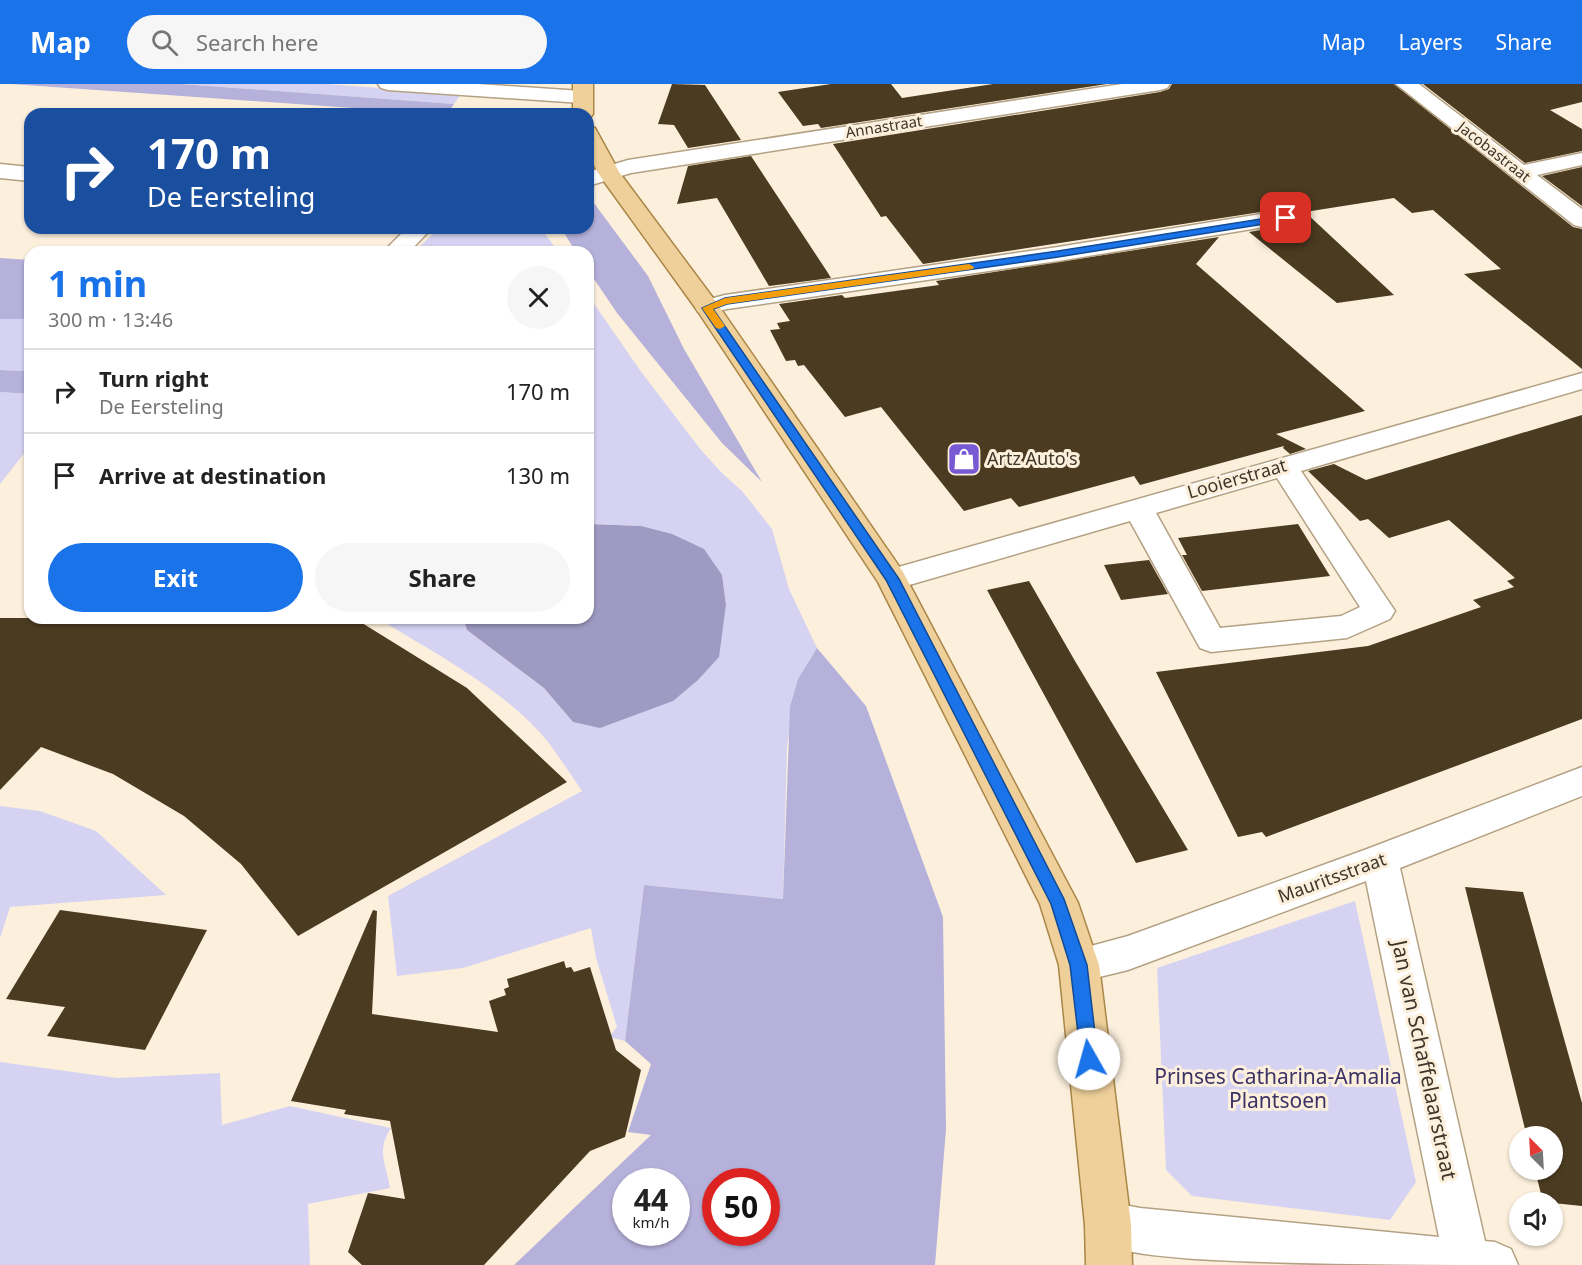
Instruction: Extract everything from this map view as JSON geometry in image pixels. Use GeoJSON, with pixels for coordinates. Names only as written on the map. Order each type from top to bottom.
{"type":"FeatureCollection","features":[{"type":"Feature","properties":{"kind":"main road"},"geometry":{"type":"LineString","coordinates":[[594,158],[598,176],[707,308],[892,579],[1059,903],[1078,965],[1109,1245]]}},
{"type":"Feature","properties":{"kind":"street"},"geometry":{"type":"LineString","coordinates":[[388,84],[578,98]]}},
{"type":"Feature","properties":{"kind":"street","name":"Annastraat"},"geometry":{"type":"LineString","coordinates":[[598,176],[628,167],[1160,84]]}},
{"type":"Feature","properties":{"kind":"street","name":"Jacobastraat"},"geometry":{"type":"LineString","coordinates":[[1406,84],[1582,220]]}},
{"type":"Feature","properties":{"kind":"street"},"geometry":{"type":"LineString","coordinates":[[557,108],[578,98]]}},
{"type":"Feature","properties":{"kind":"street"},"geometry":{"type":"LineString","coordinates":[[1520,172],[1582,159]]}},
{"type":"Feature","properties":{"kind":"street"},"geometry":{"type":"LineString","coordinates":[[0,171],[24,173]]}},
{"type":"Feature","properties":{"kind":"street"},"geometry":{"type":"LineString","coordinates":[[707,308],[725,302],[1058,254],[1286,218]]}},
{"type":"Feature","properties":{"kind":"street"},"geometry":{"type":"LineString","coordinates":[[401,246],[414,234]]}},
{"type":"Feature","properties":{"kind":"street","name":"Looierstraat"},"geometry":{"type":"LineString","coordinates":[[892,579],[1582,381]]}},
{"type":"Feature","properties":{"kind":"street"},"geometry":{"type":"LineString","coordinates":[[1138,508],[1210,640],[1347,627],[1379,611],[1284,466]]}},
{"type":"Feature","properties":{"kind":"street","name":"Mauritsstraat"},"geometry":{"type":"LineString","coordinates":[[1078,965],[1128,953],[1380,860],[1582,781]]}},
{"type":"Feature","properties":{"kind":"street","name":"Jan van Schaffelaarstraat"},"geometry":{"type":"LineString","coordinates":[[1380,860],[1481,1263]]}},
{"type":"Feature","properties":{"kind":"street"},"geometry":{"type":"LineString","coordinates":[[1109,1245],[1140,1231],[1481,1263]]}},
{"type":"Feature","properties":{"kind":"green space"},"geometry":{"type":"Polygon","coordinates":[[[181,84],[328,84],[461,94],[454,104],[181,84]]]}},
{"type":"Feature","properties":{"kind":"green space"},"geometry":{"type":"Polygon","coordinates":[[[433,234],[545,234],[554,246],[420,246],[433,234]]]}},
{"type":"Feature","properties":{"kind":"green space"},"geometry":{"type":"Polygon","coordinates":[[[594,304],[642,373],[701,450],[742,491],[772,529],[789,589],[817,648],[798,679],[787,746],[783,899],[644,885],[625,1041],[609,1037],[617,1027],[596,958],[591,928],[463,968],[397,976],[388,896],[582,791],[548,742],[512,706],[491,689],[387,624],[466,624],[467,630],[544,688],[573,722],[723,625],[726,605],[722,575],[641,526],[594,524],[594,304]]]}},
{"type":"Feature","properties":{"kind":"green space"},"geometry":{"type":"Polygon","coordinates":[[[0,319],[24,319],[24,370],[0,370],[0,319]]]}},
{"type":"Feature","properties":{"kind":"green space"},"geometry":{"type":"Polygon","coordinates":[[[0,392],[24,394],[24,454],[0,484],[0,392]]]}},
{"type":"Feature","properties":{"kind":"green space"},"geometry":{"type":"Polygon","coordinates":[[[0,806],[40,811],[96,831],[166,895],[10,907],[0,938],[0,806]]]}},
{"type":"Feature","properties":{"kind":"green space","name":"Prinses Catharina-Amalia Plantsoen"},"geometry":{"type":"Polygon","coordinates":[[[1355,901],[1416,1182],[1390,1220],[1192,1196],[1166,1170],[1157,968],[1355,901]]]}},
{"type":"Feature","properties":{"kind":"green space"},"geometry":{"type":"Polygon","coordinates":[[[0,1062],[117,1078],[220,1073],[222,1125],[290,1106],[391,1128],[386,1136],[383,1150],[390,1188],[308,1204],[310,1265],[0,1265],[0,1062]]]}},
{"type":"Feature","properties":{"kind":"shaded area"},"geometry":{"type":"Polygon","coordinates":[[[11,84],[181,84],[454,104],[451,108],[353,108],[11,84]]]}},
{"type":"Feature","properties":{"kind":"shaded area"},"geometry":{"type":"Polygon","coordinates":[[[594,203],[648,276],[684,349],[762,482],[722,443],[617,313],[594,279],[594,246],[572,246],[565,234],[594,234],[594,203]]]}},
{"type":"Feature","properties":{"kind":"shaded area"},"geometry":{"type":"Polygon","coordinates":[[[0,258],[24,260],[24,319],[0,319],[0,258]]]}},
{"type":"Feature","properties":{"kind":"shaded area"},"geometry":{"type":"Polygon","coordinates":[[[0,370],[23,371],[24,394],[0,392],[0,370]]]}},
{"type":"Feature","properties":{"kind":"shaded area"},"geometry":{"type":"Polygon","coordinates":[[[594,524],[641,526],[672,534],[704,549],[722,575],[726,605],[719,657],[698,680],[673,701],[600,728],[573,722],[544,688],[467,630],[465,624],[594,624],[594,524]]]}},
{"type":"Feature","properties":{"kind":"shaded area"},"geometry":{"type":"Polygon","coordinates":[[[817,648],[866,706],[943,917],[946,1129],[935,1265],[514,1265],[612,1172],[612,1246],[690,1246],[690,1168],[616,1168],[651,1135],[628,1132],[651,1064],[625,1041],[644,885],[783,899],[790,707],[798,679],[817,648]]]}},
{"type":"Feature","properties":{"kind":"building"},"geometry":{"type":"Polygon","coordinates":[[[672,84],[705,85],[741,140],[688,148],[674,125],[658,124],[672,84]]]}},
{"type":"Feature","properties":{"kind":"building"},"geometry":{"type":"Polygon","coordinates":[[[831,84],[891,84],[902,98],[993,84],[1107,84],[821,128],[818,124],[803,126],[778,92],[831,84]]]}},
{"type":"Feature","properties":{"kind":"building"},"geometry":{"type":"Polygon","coordinates":[[[1172,84],[1394,84],[1573,227],[1582,229],[1582,369],[1464,274],[1501,269],[1433,210],[1412,213],[1394,198],[1305,212],[1394,295],[1337,303],[1249,232],[1294,224],[1299,216],[1295,210],[1287,208],[923,264],[886,216],[881,217],[833,144],[1160,92],[1169,89],[1172,84]]]}},
{"type":"Feature","properties":{"kind":"building"},"geometry":{"type":"Polygon","coordinates":[[[1423,84],[1582,84],[1582,102],[1550,110],[1582,129],[1582,151],[1525,163],[1423,84]]]}},
{"type":"Feature","properties":{"kind":"building"},"geometry":{"type":"Polygon","coordinates":[[[751,156],[831,278],[769,286],[717,198],[677,204],[688,166],[751,156]]]}},
{"type":"Feature","properties":{"kind":"building"},"geometry":{"type":"Polygon","coordinates":[[[1582,167],[1582,206],[1542,176],[1582,167]]]}},
{"type":"Feature","properties":{"kind":"building"},"geometry":{"type":"Polygon","coordinates":[[[1219,237],[1196,264],[1365,411],[1276,434],[1306,449],[1290,454],[1283,448],[1284,446],[1140,485],[1134,476],[1019,507],[1011,498],[964,511],[881,407],[845,417],[804,365],[798,366],[795,360],[786,361],[770,330],[780,329],[777,323],[790,321],[779,304],[842,295],[845,298],[939,285],[936,281],[1219,237]]]}},
{"type":"Feature","properties":{"kind":"building"},"geometry":{"type":"Polygon","coordinates":[[[1582,415],[1582,719],[1266,837],[1262,832],[1238,837],[1156,672],[1368,646],[1481,607],[1473,600],[1514,587],[1507,581],[1515,578],[1449,520],[1389,538],[1368,519],[1360,521],[1308,471],[1334,464],[1366,480],[1582,415]]]}},
{"type":"Feature","properties":{"kind":"building"},"geometry":{"type":"Polygon","coordinates":[[[1298,524],[1330,576],[1202,591],[1182,555],[1187,555],[1178,538],[1298,524]]]}},
{"type":"Feature","properties":{"kind":"building"},"geometry":{"type":"Polygon","coordinates":[[[1149,560],[1168,594],[1121,600],[1104,565],[1149,560]]]}},
{"type":"Feature","properties":{"kind":"building"},"geometry":{"type":"Polygon","coordinates":[[[1029,581],[1188,850],[1136,863],[987,590],[1029,581]]]}},
{"type":"Feature","properties":{"kind":"building"},"geometry":{"type":"Polygon","coordinates":[[[0,618],[24,618],[24,624],[364,624],[467,688],[567,782],[298,936],[241,864],[184,816],[113,774],[41,747],[0,790],[0,618]]]}},
{"type":"Feature","properties":{"kind":"building"},"geometry":{"type":"Polygon","coordinates":[[[1465,887],[1523,892],[1582,1103],[1582,1206],[1563,1204],[1563,1192],[1540,1192],[1538,1180],[1563,1180],[1563,1126],[1524,1126],[1465,887]]]}},
{"type":"Feature","properties":{"kind":"building"},"geometry":{"type":"Polygon","coordinates":[[[60,910],[207,930],[145,1050],[47,1036],[65,1007],[6,999],[60,910]]]}},
{"type":"Feature","properties":{"kind":"building"},"geometry":{"type":"Polygon","coordinates":[[[373,910],[377,911],[372,1014],[498,1032],[489,1001],[506,995],[504,989],[509,987],[507,979],[564,961],[566,968],[571,967],[574,972],[590,967],[616,1050],[641,1070],[625,1137],[590,1151],[484,1265],[362,1265],[348,1252],[368,1193],[405,1199],[390,1121],[344,1114],[346,1110],[291,1101],[373,910]]]}},
{"type":"Feature","properties":{"kind":"slow traffic"},"geometry":{"type":"LineString","coordinates":[[720,326],[707,308],[725,302],[969,267]]}},
{"type":"Feature","properties":{"kind":"place","name":"Artz Auto's"},"geometry":{"type":"Point","coordinates":[964,459]}},
{"type":"Feature","properties":{"kind":"route"},"geometry":{"type":"LineString","coordinates":[[1089,1059],[1078,965],[1059,903],[892,579],[707,308],[725,302],[1058,254],[1286,218]]}}]}
